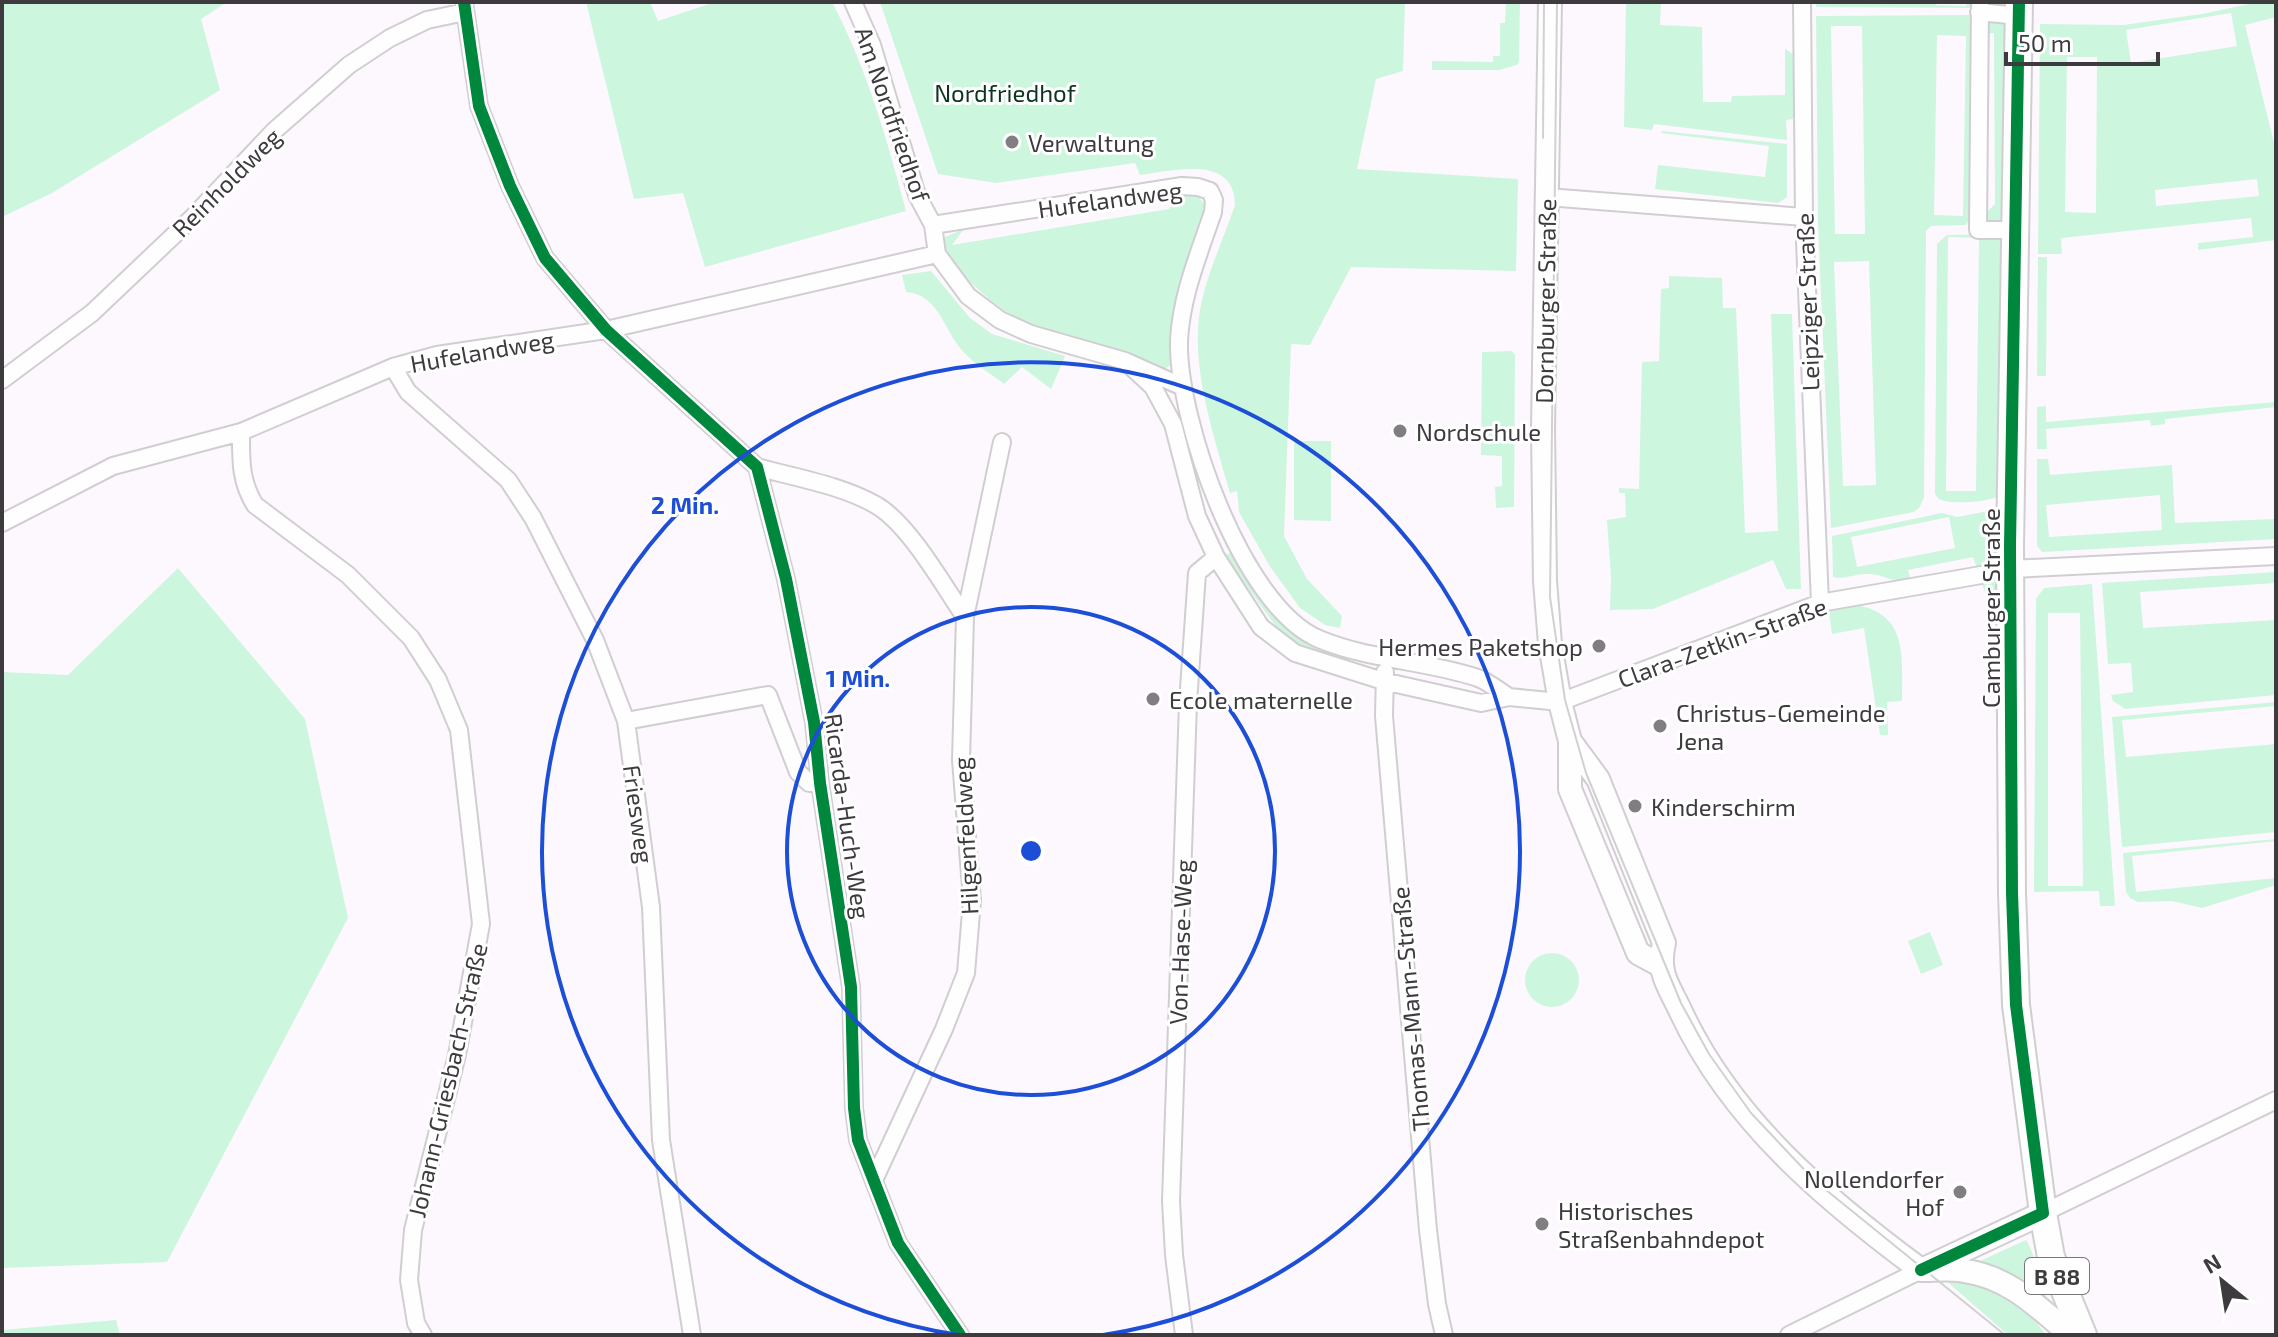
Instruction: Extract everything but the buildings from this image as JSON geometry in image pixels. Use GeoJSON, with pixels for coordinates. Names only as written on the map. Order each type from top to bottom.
{"type":"FeatureCollection","features":[{"type":"Feature","properties":{"kind":"main road","name":"Camburger Straße"},"geometry":{"type":"LineString","coordinates":[[2019,9],[2011,569],[2012,893],[2016,1005],[2043,1213]]}},
{"type":"Feature","properties":{"kind":"main road","name":"B 88"},"geometry":{"type":"LineString","coordinates":[[2043,1213],[2051,1257],[2083,1335]]}},
{"type":"Feature","properties":{"kind":"street","name":"Am Nordfriedhof"},"geometry":{"type":"LineString","coordinates":[[853,2],[872,45],[917,195],[933,225]]}},
{"type":"Feature","properties":{"kind":"street","name":"Dornburger Straße"},"geometry":{"type":"LineString","coordinates":[[1550,2],[1543,429],[1545,581],[1550,644],[1570,741],[1570,789],[1638,953],[1660,965],[1685,1021],[1734,1099],[1770,1142],[1829,1198],[1921,1270]]}},
{"type":"Feature","properties":{"kind":"street","name":"Leipziger Straße"},"geometry":{"type":"LineString","coordinates":[[1802,2],[1804,217],[1820,603]]}},
{"type":"Feature","properties":{"kind":"street"},"geometry":{"type":"LineString","coordinates":[[465,7],[479,106],[510,186],[545,258],[606,330],[757,467],[838,489],[877,506],[913,541],[965,617]]}},
{"type":"Feature","properties":{"kind":"street","name":"Reinholdweg"},"geometry":{"type":"LineString","coordinates":[[2,380],[92,313],[192,218],[274,131],[349,65],[390,38],[427,20],[465,7]]}},
{"type":"Feature","properties":{"kind":"street","name":"Camburger Straße"},"geometry":{"type":"LineString","coordinates":[[2014,230],[1978,230],[1980,7],[2019,9]]}},
{"type":"Feature","properties":{"kind":"street","name":"Hufelandweg"},"geometry":{"type":"LineString","coordinates":[[1183,387],[1125,361],[1031,334],[1000,320],[968,296],[937,254],[933,225],[1182,186],[1210,191],[1214,200],[1213,212],[1181,315],[1179,344],[1183,387],[1199,457],[1213,497],[1256,576],[1287,617],[1317,639],[1387,659],[1480,678],[1509,697]]}},
{"type":"Feature","properties":{"kind":"street"},"geometry":{"type":"LineString","coordinates":[[1547,197],[1804,217]]}},
{"type":"Feature","properties":{"kind":"street","name":"Hufelandweg"},"geometry":{"type":"LineString","coordinates":[[2,523],[113,466],[241,432],[393,367],[437,355],[606,330],[937,254]]}},
{"type":"Feature","properties":{"kind":"street","name":"Hufelandweg"},"geometry":{"type":"LineString","coordinates":[[1125,361],[1153,387],[1173,424],[1197,516],[1216,557],[1261,627],[1295,653],[1383,681],[1481,703],[1509,697],[1560,702]]}},
{"type":"Feature","properties":{"kind":"street","name":"Friesweg"},"geometry":{"type":"LineString","coordinates":[[393,367],[408,392],[508,480],[533,518],[595,640],[626,721],[651,907],[661,1140],[692,1335]]}},
{"type":"Feature","properties":{"kind":"street","name":"Johann-Griesbach-Straße"},"geometry":{"type":"LineString","coordinates":[[241,432],[241,471],[246,490],[255,505],[348,575],[411,638],[438,680],[459,730],[481,924],[457,1055],[413,1230],[409,1280],[416,1323],[423,1335]]}},
{"type":"Feature","properties":{"kind":"street","name":"Hilgenfeldweg"},"geometry":{"type":"LineString","coordinates":[[874,1180],[944,1029],[966,973],[972,900],[961,760],[965,617],[1002,442]]}},
{"type":"Feature","properties":{"kind":"street","name":"Ricarda-Huch-Weg"},"geometry":{"type":"LineString","coordinates":[[757,467],[791,602],[814,722],[820,783],[851,987],[858,1140],[898,1243],[960,1335]]}},
{"type":"Feature","properties":{"kind":"street"},"geometry":{"type":"LineString","coordinates":[[2011,569],[2276,556]]}},
{"type":"Feature","properties":{"kind":"street","name":"Von-Hase-Weg"},"geometry":{"type":"LineString","coordinates":[[1184,1335],[1171,1201],[1188,703],[1197,573],[1216,557]]}},
{"type":"Feature","properties":{"kind":"street","name":"Clara-Zetkin-Straße"},"geometry":{"type":"LineString","coordinates":[[1560,702],[1820,603],[1981,575]]}},
{"type":"Feature","properties":{"kind":"street"},"geometry":{"type":"LineString","coordinates":[[1383,681],[1387,659]]}},
{"type":"Feature","properties":{"kind":"street","name":"Thomas-Mann-Straße"},"geometry":{"type":"LineString","coordinates":[[1383,681],[1428,1230],[1444,1335]]}},
{"type":"Feature","properties":{"kind":"street","name":"Ricarda-Huch-Weg"},"geometry":{"type":"LineString","coordinates":[[626,721],[768,695],[798,772],[809,783],[820,783]]}},
{"type":"Feature","properties":{"kind":"street"},"geometry":{"type":"LineString","coordinates":[[1789,1335],[2276,1100]]}},
{"type":"Feature","properties":{"kind":"street"},"geometry":{"type":"LineString","coordinates":[[1921,1270],[1964,1270],[1994,1277],[2010,1285],[2071,1335]]}},
{"type":"Feature","properties":{"kind":"green space"},"geometry":{"type":"Polygon","coordinates":[[[2,2],[227,2],[201,19],[220,90],[52,193],[2,217],[2,2]]]}},
{"type":"Feature","properties":{"kind":"green space"},"geometry":{"type":"Polygon","coordinates":[[[586,2],[650,2],[658,21],[715,2],[832,2],[866,79],[906,211],[705,267],[683,193],[634,199],[586,2]]]}},
{"type":"Feature","properties":{"kind":"green space","name":"Nordfriedhof"},"geometry":{"type":"Polygon","coordinates":[[[880,2],[1405,2],[1403,71],[1376,79],[1357,169],[1518,179],[1516,271],[1351,267],[1310,345],[1291,344],[1284,536],[1307,579],[1342,616],[1340,628],[1325,625],[1300,608],[1269,565],[1239,512],[1237,491],[1230,493],[1212,429],[1199,360],[1199,317],[1214,260],[1235,205],[1232,189],[1225,178],[1200,169],[1140,175],[1135,163],[996,183],[938,174],[880,2]]]}},
{"type":"Feature","properties":{"kind":"green space"},"geometry":{"type":"Polygon","coordinates":[[[1506,2],[1520,2],[1517,65],[1499,70],[1432,70],[1432,61],[1493,62],[1493,56],[1500,56],[1500,23],[1505,23],[1506,2]]]}},
{"type":"Feature","properties":{"kind":"green space"},"geometry":{"type":"Polygon","coordinates":[[[1626,2],[1661,2],[1660,25],[1702,27],[1703,102],[1731,102],[1732,96],[1785,95],[1785,49],[1793,54],[1793,119],[1786,120],[1787,140],[1654,124],[1652,130],[1624,127],[1626,2]]]}},
{"type":"Feature","properties":{"kind":"green space"},"geometry":{"type":"Polygon","coordinates":[[[1816,2],[1935,2],[1936,5],[1966,6],[1967,2],[1971,2],[1971,8],[1816,7],[1816,2]]]}},
{"type":"Feature","properties":{"kind":"green space"},"geometry":{"type":"Polygon","coordinates":[[[2258,2],[2276,2],[2276,17],[2245,25],[2276,151],[2276,240],[2198,250],[2198,243],[2253,237],[2251,218],[2061,238],[2062,254],[2038,254],[2040,24],[2123,25],[2202,14],[2258,2]],[[2231,13],[2126,30],[2131,63],[2237,46],[2231,13]],[[2067,57],[2065,212],[2096,213],[2097,57],[2067,57]],[[2257,179],[2155,190],[2156,206],[2259,196],[2257,179]]]}},
{"type":"Feature","properties":{"kind":"green space"},"geometry":{"type":"Polygon","coordinates":[[[1971,15],[1969,222],[1965,225],[1931,226],[1926,231],[1924,498],[1914,512],[1831,528],[1818,223],[1816,16],[1971,15]],[[1831,26],[1835,234],[1865,234],[1862,26],[1831,26]],[[1937,35],[1934,215],[1963,216],[1966,36],[1937,35]],[[1869,261],[1834,262],[1843,486],[1876,485],[1869,261]]]}},
{"type":"Feature","properties":{"kind":"green space"},"geometry":{"type":"Polygon","coordinates":[[[2000,22],[2006,27],[2005,218],[1989,225],[1981,218],[1995,204],[1994,33],[1981,34],[1986,23],[2000,22]]]}},
{"type":"Feature","properties":{"kind":"green space"},"geometry":{"type":"Polygon","coordinates":[[[1662,131],[1787,144],[1787,197],[1778,203],[1655,189],[1658,165],[1765,177],[1769,146],[1662,131]]]}},
{"type":"Feature","properties":{"kind":"green space"},"geometry":{"type":"Polygon","coordinates":[[[1182,191],[1197,195],[1207,207],[1173,363],[1165,369],[1120,350],[1025,323],[974,286],[951,260],[946,247],[945,237],[964,229],[952,245],[1169,209],[1182,191]]]}},
{"type":"Feature","properties":{"kind":"green space"},"geometry":{"type":"Polygon","coordinates":[[[1999,234],[2004,240],[2002,494],[1975,502],[1945,501],[1935,494],[1937,244],[1947,235],[1999,234]],[[1948,237],[1946,491],[1976,491],[1979,238],[1948,237]]]}},
{"type":"Feature","properties":{"kind":"green space"},"geometry":{"type":"Polygon","coordinates":[[[2038,257],[2047,257],[2046,376],[2037,376],[2038,257]]]}},
{"type":"Feature","properties":{"kind":"green space"},"geometry":{"type":"Polygon","coordinates":[[[931,271],[970,318],[992,334],[1065,356],[1051,389],[1022,367],[1004,384],[964,353],[932,305],[917,294],[906,292],[902,275],[931,271]]]}},
{"type":"Feature","properties":{"kind":"green space"},"geometry":{"type":"Polygon","coordinates":[[[1669,276],[1722,278],[1723,308],[1736,308],[1745,533],[1778,531],[1771,314],[1792,314],[1801,589],[1786,589],[1773,560],[1653,609],[1610,610],[1607,520],[1626,517],[1625,493],[1619,493],[1619,488],[1639,489],[1642,362],[1659,361],[1661,289],[1669,288],[1669,276]]]}},
{"type":"Feature","properties":{"kind":"green space"},"geometry":{"type":"Polygon","coordinates":[[[1512,351],[1515,355],[1514,507],[1496,508],[1495,487],[1502,486],[1502,456],[1481,455],[1482,352],[1512,351]]]}},
{"type":"Feature","properties":{"kind":"green space"},"geometry":{"type":"Polygon","coordinates":[[[2276,402],[2276,407],[2165,419],[2165,424],[2151,426],[2150,420],[2046,429],[2047,449],[2037,449],[2037,407],[2046,406],[2046,422],[2276,402]]]}},
{"type":"Feature","properties":{"kind":"green space"},"geometry":{"type":"Polygon","coordinates":[[[1294,441],[1331,441],[1331,521],[1294,520],[1294,441]]]}},
{"type":"Feature","properties":{"kind":"green space"},"geometry":{"type":"Polygon","coordinates":[[[2037,459],[2048,459],[2050,475],[2172,465],[2175,523],[2276,519],[2276,539],[2042,552],[2037,546],[2037,459]],[[2160,495],[2046,505],[2049,537],[2162,530],[2160,495]]]}},
{"type":"Feature","properties":{"kind":"green space"},"geometry":{"type":"Polygon","coordinates":[[[1994,510],[1998,513],[2002,594],[1986,595],[1973,557],[1908,570],[1911,581],[1872,574],[1833,577],[1832,536],[1942,513],[1957,517],[1994,510]],[[1949,517],[1851,537],[1857,567],[1955,548],[1949,517]]]}},
{"type":"Feature","properties":{"kind":"green space"},"geometry":{"type":"Polygon","coordinates":[[[1233,551],[1277,614],[1303,636],[1343,653],[1337,661],[1298,647],[1280,632],[1225,556],[1233,551]]]}},
{"type":"Feature","properties":{"kind":"green space"},"geometry":{"type":"Polygon","coordinates":[[[178,568],[305,719],[348,918],[167,1262],[2,1268],[2,672],[68,675],[178,568]]]}},
{"type":"Feature","properties":{"kind":"green space"},"geometry":{"type":"Polygon","coordinates":[[[2276,572],[2276,583],[2140,592],[2143,628],[2276,620],[2276,695],[2125,709],[2113,701],[2111,695],[2133,692],[2131,663],[2108,664],[2102,583],[2276,572]]]}},
{"type":"Feature","properties":{"kind":"green space"},"geometry":{"type":"Polygon","coordinates":[[[2092,584],[2115,906],[2100,906],[2099,891],[2034,892],[2036,599],[2044,588],[2092,584]],[[2048,613],[2048,886],[2083,886],[2080,613],[2048,613]]]}},
{"type":"Feature","properties":{"kind":"green space"},"geometry":{"type":"Polygon","coordinates":[[[1851,604],[1883,616],[1893,626],[1898,638],[1902,701],[1887,702],[1888,735],[1880,735],[1864,628],[1832,634],[1828,606],[1851,604]]]}},
{"type":"Feature","properties":{"kind":"green space"},"geometry":{"type":"Polygon","coordinates":[[[2276,702],[2276,706],[2122,720],[2126,757],[2276,744],[2276,832],[2122,847],[2112,717],[2276,702]]]}},
{"type":"Feature","properties":{"kind":"green space"},"geometry":{"type":"Polygon","coordinates":[[[2276,839],[2132,856],[2136,892],[2276,878],[2276,885],[2202,908],[2172,901],[2138,902],[2126,892],[2123,853],[2276,839]]]}},
{"type":"Feature","properties":{"kind":"green space"},"geometry":{"type":"Polygon","coordinates":[[[1930,932],[1943,965],[1921,974],[1908,941],[1930,932]]]}},
{"type":"Feature","properties":{"kind":"green space"},"geometry":{"type":"Polygon","coordinates":[[[1552,953],[1571,961],[1579,980],[1571,999],[1552,1007],[1533,999],[1525,980],[1533,961],[1552,953]]]}},
{"type":"Feature","properties":{"kind":"green space"},"geometry":{"type":"Polygon","coordinates":[[[2026,1240],[2032,1253],[2049,1303],[1979,1263],[2026,1240]]]}},
{"type":"Feature","properties":{"kind":"green space"},"geometry":{"type":"Polygon","coordinates":[[[1944,1279],[1980,1281],[2024,1305],[2046,1335],[2008,1335],[1944,1279]]]}},
{"type":"Feature","properties":{"kind":"green space"},"geometry":{"type":"Polygon","coordinates":[[[116,1320],[120,1335],[2,1335],[2,1330],[116,1320]]]}},
{"type":"Feature","properties":{"kind":"tram line"},"geometry":{"type":"LineString","coordinates":[[1543,138],[1544,2]]}},
{"type":"Feature","properties":{"kind":"tram line"},"geometry":{"type":"LineString","coordinates":[[1557,2],[1550,597],[1565,700],[1586,773],[1681,1003],[1709,1054],[1751,1113],[1815,1181],[2005,1335]]}},
{"type":"Feature","properties":{"kind":"cycle path"},"geometry":{"type":"LineString","coordinates":[[464,2],[479,106],[510,186],[545,258],[606,330],[757,467],[786,579],[814,722],[820,783],[851,987],[854,1108],[858,1140],[898,1243],[960,1335]]}},
{"type":"Feature","properties":{"kind":"cycle path"},"geometry":{"type":"LineString","coordinates":[[1921,1270],[2043,1213],[2016,1005],[2012,893],[2010,546],[2019,2]]}},
{"type":"Feature","properties":{"kind":"place","name":"Verwaltung"},"geometry":{"type":"Point","coordinates":[1012,142]}},
{"type":"Feature","properties":{"kind":"place","name":"Nordschule"},"geometry":{"type":"Point","coordinates":[1400,431]}},
{"type":"Feature","properties":{"kind":"place","name":"Hermes Paketshop"},"geometry":{"type":"Point","coordinates":[1599,646]}},
{"type":"Feature","properties":{"kind":"place","name":"Ecole maternelle"},"geometry":{"type":"Point","coordinates":[1153,699]}},
{"type":"Feature","properties":{"kind":"place","name":"Christus-Gemeinde Jena"},"geometry":{"type":"Point","coordinates":[1660,726]}},
{"type":"Feature","properties":{"kind":"place","name":"Kinderschirm"},"geometry":{"type":"Point","coordinates":[1635,806]}},
{"type":"Feature","properties":{"kind":"place","name":"Nollendorfer Hof"},"geometry":{"type":"Point","coordinates":[1960,1192]}},
{"type":"Feature","properties":{"kind":"place","name":"Historisches Straßenbahndepot"},"geometry":{"type":"Point","coordinates":[1542,1224]}}]}
